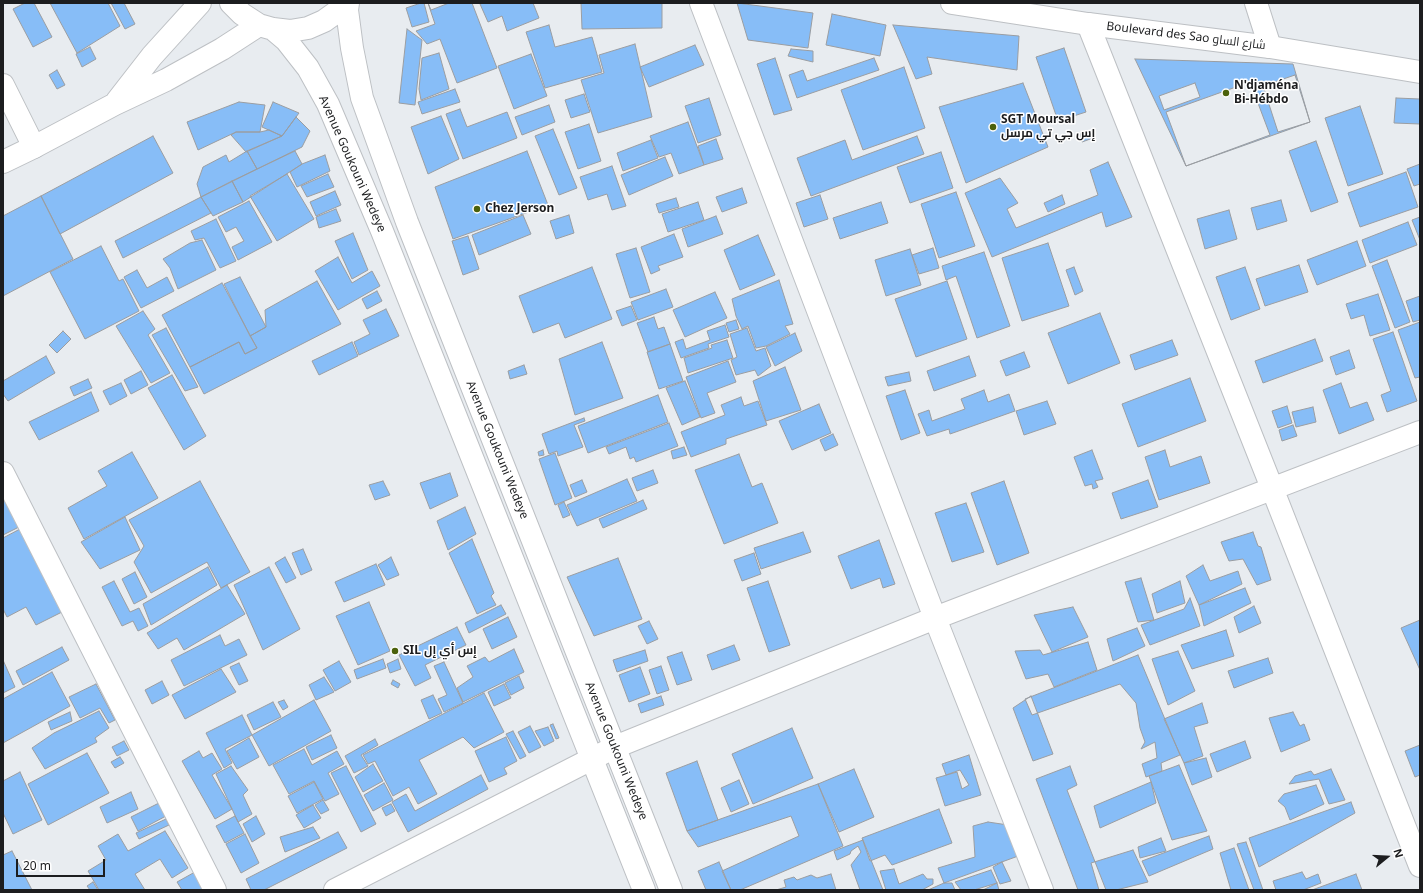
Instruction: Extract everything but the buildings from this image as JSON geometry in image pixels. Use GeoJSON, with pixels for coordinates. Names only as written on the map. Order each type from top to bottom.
{"type":"FeatureCollection","features":[{"type":"Feature","properties":{"kind":"street"},"geometry":{"type":"LineString","coordinates":[[115,104],[152,56],[200,3]]}},
{"type":"Feature","properties":{"kind":"street","name":"Avenue Goukouni Wedeye"},"geometry":{"type":"LineString","coordinates":[[231,3],[242,14],[286,40],[308,68],[328,104],[382,231],[644,890]]}},
{"type":"Feature","properties":{"kind":"street"},"geometry":{"type":"LineString","coordinates":[[3,162],[115,104],[166,80],[266,27],[290,31],[308,28],[324,22],[338,11],[344,3]]}},
{"type":"Feature","properties":{"kind":"street","name":"Avenue Goukouni Wedeye"},"geometry":{"type":"LineString","coordinates":[[348,3],[347,10],[352,48],[365,106],[407,222],[671,890]]}},
{"type":"Feature","properties":{"kind":"street"},"geometry":{"type":"LineString","coordinates":[[701,3],[936,618],[1042,890]]}},
{"type":"Feature","properties":{"kind":"street","name":"Boulevard des Sao شارع الساو"},"geometry":{"type":"LineString","coordinates":[[952,3],[1088,24],[1270,47],[1420,72]]}},
{"type":"Feature","properties":{"kind":"street"},"geometry":{"type":"LineString","coordinates":[[1256,3],[1270,47]]}},
{"type":"Feature","properties":{"kind":"street"},"geometry":{"type":"LineString","coordinates":[[1088,24],[1420,866]]}},
{"type":"Feature","properties":{"kind":"street"},"geometry":{"type":"LineString","coordinates":[[3,85],[34,147]]}},
{"type":"Feature","properties":{"kind":"street"},"geometry":{"type":"LineString","coordinates":[[335,890],[615,746],[936,618],[1420,432]]}},
{"type":"Feature","properties":{"kind":"street"},"geometry":{"type":"LineString","coordinates":[[3,473],[215,890]]}},
{"type":"Feature","properties":{"kind":"place","name":"N'djaména Bi-Hébdo"},"geometry":{"type":"Point","coordinates":[1226,93]}},
{"type":"Feature","properties":{"kind":"place","name":"SGT Moursal إس جي تي مرسل"},"geometry":{"type":"Point","coordinates":[993,127]}},
{"type":"Feature","properties":{"kind":"place","name":"Chez Jerson"},"geometry":{"type":"Point","coordinates":[477,209]}},
{"type":"Feature","properties":{"kind":"place","name":"SIL إس أي إل"},"geometry":{"type":"Point","coordinates":[395,651]}}]}
